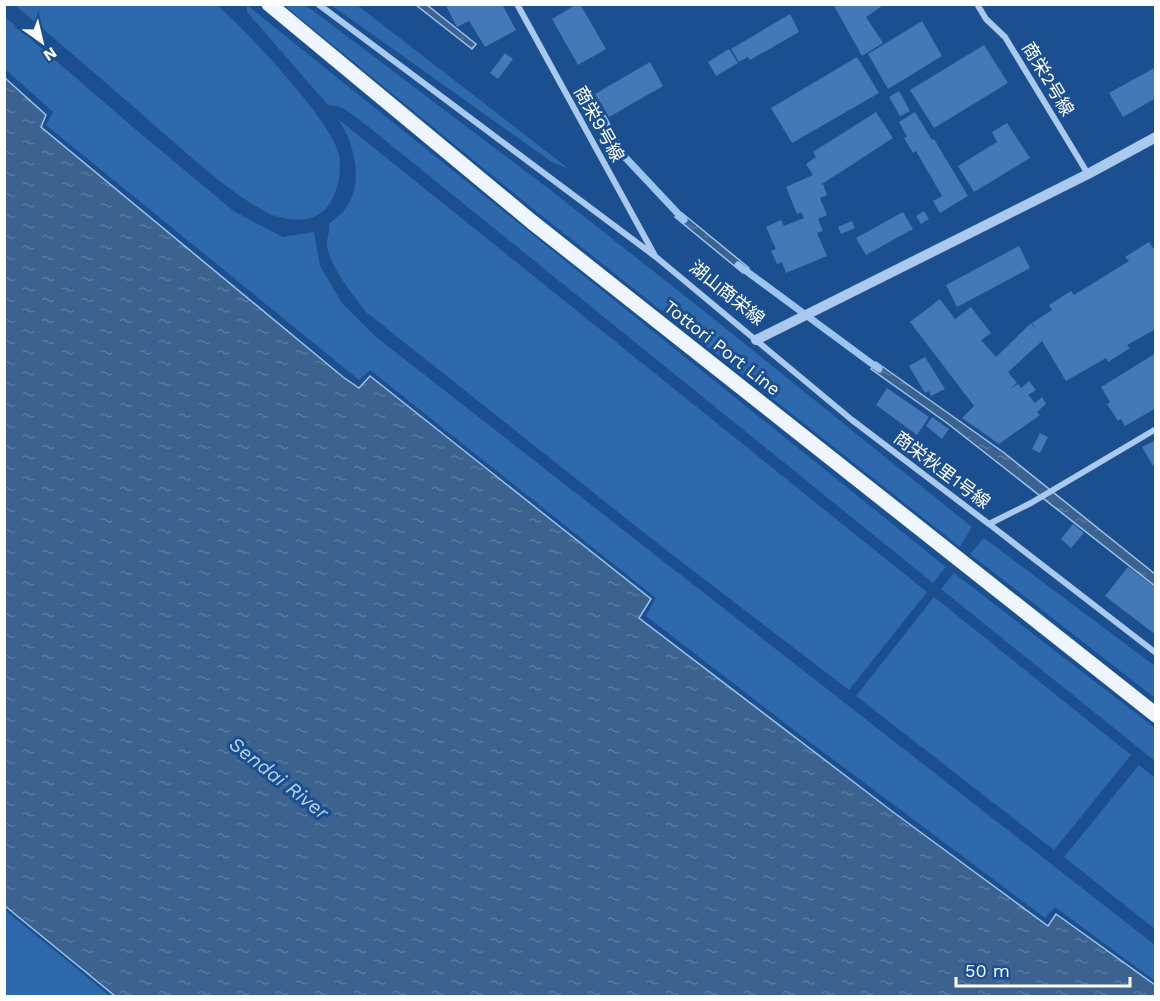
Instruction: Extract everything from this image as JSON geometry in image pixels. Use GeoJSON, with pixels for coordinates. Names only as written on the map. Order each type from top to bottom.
{"type":"FeatureCollection","features":[{"type":"Feature","properties":{"kind":"main road","name":"Tottori Port Line"},"geometry":{"type":"LineString","coordinates":[[269,4],[542,229],[1155,716]]}},
{"type":"Feature","properties":{"kind":"street","name":"湖山商栄線"},"geometry":{"type":"LineString","coordinates":[[318,4],[656,257],[756,340],[1088,174],[1155,137]]}},
{"type":"Feature","properties":{"kind":"street","name":"商栄9号線"},"geometry":{"type":"LineString","coordinates":[[517,4],[656,257]]}},
{"type":"Feature","properties":{"kind":"street","name":"商栄2号線"},"geometry":{"type":"LineString","coordinates":[[977,4],[986,19],[1005,37],[1088,174]]}},
{"type":"Feature","properties":{"kind":"street","name":"商栄秋里1号線"},"geometry":{"type":"LineString","coordinates":[[756,340],[852,420],[989,524],[1031,503],[1155,429]]}},
{"type":"Feature","properties":{"kind":"street"},"geometry":{"type":"LineString","coordinates":[[989,524],[1155,653]]}},
{"type":"Feature","properties":{"kind":"shaded area"},"geometry":{"type":"Polygon","coordinates":[[[15,5],[217,5],[247,34],[305,99],[333,140],[339,155],[340,169],[331,201],[315,216],[301,220],[272,215],[252,204],[200,165],[15,5]]]}},
{"type":"Feature","properties":{"kind":"shaded area"},"geometry":{"type":"Polygon","coordinates":[[[247,5],[946,567],[933,583],[360,120],[345,109],[328,105],[247,12],[247,5]]]}},
{"type":"Feature","properties":{"kind":"shaded area"},"geometry":{"type":"Polygon","coordinates":[[[284,5],[303,5],[311,9],[553,192],[709,315],[972,527],[960,547],[537,212],[284,5]]]}},
{"type":"Feature","properties":{"kind":"shaded area"},"geometry":{"type":"Polygon","coordinates":[[[331,5],[357,5],[569,169],[552,162],[331,5]]]}},
{"type":"Feature","properties":{"kind":"shaded area"},"geometry":{"type":"Polygon","coordinates":[[[4,16],[235,212],[283,237],[314,232],[320,266],[342,303],[376,337],[1155,945],[1155,981],[1055,907],[1045,918],[646,616],[656,598],[370,370],[359,380],[46,125],[53,112],[5,69],[4,16]]]}},
{"type":"Feature","properties":{"kind":"shaded area"},"geometry":{"type":"Polygon","coordinates":[[[338,119],[927,592],[849,690],[657,543],[366,312],[336,269],[328,251],[329,224],[346,208],[352,198],[356,175],[353,151],[338,119]]]}},
{"type":"Feature","properties":{"kind":"shaded area"},"geometry":{"type":"Polygon","coordinates":[[[984,538],[1155,666],[1155,698],[970,554],[984,538]]]}},
{"type":"Feature","properties":{"kind":"shaded area"},"geometry":{"type":"Polygon","coordinates":[[[954,573],[1155,728],[1155,761],[941,589],[954,573]]]}},
{"type":"Feature","properties":{"kind":"shaded area"},"geometry":{"type":"Polygon","coordinates":[[[934,597],[1131,755],[1054,850],[856,696],[934,597]]]}},
{"type":"Feature","properties":{"kind":"shaded area"},"geometry":{"type":"Polygon","coordinates":[[[1139,765],[1155,778],[1155,929],[1064,857],[1139,765]]]}},
{"type":"Feature","properties":{"kind":"shaded area"},"geometry":{"type":"Polygon","coordinates":[[[5,910],[110,996],[5,996],[5,910]]]}},
{"type":"Feature","properties":{"kind":"water"},"geometry":{"type":"Polygon","coordinates":[[[416,5],[427,5],[476,44],[472,49],[416,5]]]}},
{"type":"Feature","properties":{"kind":"water","name":"Sendai River"},"geometry":{"type":"Polygon","coordinates":[[[5,78],[46,115],[41,127],[343,377],[359,388],[370,376],[651,599],[639,618],[893,812],[1048,926],[1056,914],[1155,985],[1155,996],[115,996],[5,906],[5,78]]]}},
{"type":"Feature","properties":{"kind":"water"},"geometry":{"type":"Polygon","coordinates":[[[682,213],[749,268],[743,273],[675,217],[682,213]]]}},
{"type":"Feature","properties":{"kind":"water"},"geometry":{"type":"Polygon","coordinates":[[[876,362],[1003,452],[1155,574],[1155,586],[947,423],[871,369],[876,362]]]}},
{"type":"Feature","properties":{"kind":"building"},"geometry":{"type":"Polygon","coordinates":[[[445,4],[502,4],[516,30],[485,47],[469,21],[457,27],[445,4]]]}},
{"type":"Feature","properties":{"kind":"building"},"geometry":{"type":"Polygon","coordinates":[[[580,4],[606,49],[578,65],[552,19],[580,4]]]}},
{"type":"Feature","properties":{"kind":"building"},"geometry":{"type":"Polygon","coordinates":[[[833,4],[885,4],[866,17],[883,43],[862,56],[833,4]]]}},
{"type":"Feature","properties":{"kind":"building"},"geometry":{"type":"Polygon","coordinates":[[[790,14],[799,32],[750,60],[748,57],[739,62],[731,49],[790,14]]]}},
{"type":"Feature","properties":{"kind":"building"},"geometry":{"type":"Polygon","coordinates":[[[922,21],[942,56],[888,89],[868,54],[922,21]]]}},
{"type":"Feature","properties":{"kind":"building"},"geometry":{"type":"Polygon","coordinates":[[[984,45],[1008,83],[934,128],[910,90],[984,45]]]}},
{"type":"Feature","properties":{"kind":"building"},"geometry":{"type":"Polygon","coordinates":[[[729,49],[738,63],[716,76],[708,62],[729,49]]]}},
{"type":"Feature","properties":{"kind":"building"},"geometry":{"type":"Polygon","coordinates":[[[505,53],[513,59],[498,79],[490,73],[505,53]]]}},
{"type":"Feature","properties":{"kind":"building"},"geometry":{"type":"Polygon","coordinates":[[[857,57],[879,93],[792,143],[771,108],[857,57]]]}},
{"type":"Feature","properties":{"kind":"building"},"geometry":{"type":"Polygon","coordinates":[[[650,62],[663,86],[609,117],[595,94],[650,62]]]}},
{"type":"Feature","properties":{"kind":"building"},"geometry":{"type":"Polygon","coordinates":[[[1156,67],[1156,98],[1123,117],[1109,93],[1156,67]]]}},
{"type":"Feature","properties":{"kind":"building"},"geometry":{"type":"Polygon","coordinates":[[[899,91],[910,111],[900,116],[889,97],[899,91]]]}},
{"type":"Feature","properties":{"kind":"building"},"geometry":{"type":"Polygon","coordinates":[[[876,112],[893,138],[819,186],[823,184],[827,195],[820,198],[827,215],[818,219],[823,231],[817,233],[827,256],[786,273],[782,262],[777,264],[771,251],[776,249],[766,227],[781,220],[784,226],[804,218],[801,212],[797,214],[786,187],[813,175],[806,164],[816,157],[813,152],[876,112]]]}},
{"type":"Feature","properties":{"kind":"building"},"geometry":{"type":"Polygon","coordinates":[[[915,112],[968,196],[940,213],[933,201],[942,196],[916,151],[913,153],[904,138],[907,137],[899,122],[915,112]]]}},
{"type":"Feature","properties":{"kind":"building"},"geometry":{"type":"Polygon","coordinates":[[[1007,123],[1030,158],[974,192],[958,166],[997,142],[992,132],[1007,123]]]}},
{"type":"Feature","properties":{"kind":"building"},"geometry":{"type":"Polygon","coordinates":[[[924,211],[929,219],[921,224],[916,216],[924,211]]]}},
{"type":"Feature","properties":{"kind":"building"},"geometry":{"type":"Polygon","coordinates":[[[903,212],[913,229],[866,255],[856,238],[903,212]]]}},
{"type":"Feature","properties":{"kind":"building"},"geometry":{"type":"Polygon","coordinates":[[[852,221],[855,228],[841,234],[838,227],[852,221]]]}},
{"type":"Feature","properties":{"kind":"building"},"geometry":{"type":"Polygon","coordinates":[[[1149,242],[1153,248],[1156,247],[1156,329],[1127,345],[1130,348],[1108,362],[1106,358],[1066,381],[1042,341],[1008,372],[1017,383],[1009,389],[1018,384],[1021,388],[1029,381],[1036,390],[1028,395],[1035,403],[1042,397],[1046,404],[1037,412],[1040,415],[999,444],[962,418],[974,406],[910,322],[940,299],[955,319],[971,307],[991,333],[981,340],[996,357],[1031,323],[1037,331],[1032,323],[1052,310],[1049,305],[1071,291],[1074,295],[1129,261],[1125,257],[1149,242]]]}},
{"type":"Feature","properties":{"kind":"building"},"geometry":{"type":"Polygon","coordinates":[[[1019,246],[1030,268],[957,307],[946,285],[1019,246]]]}},
{"type":"Feature","properties":{"kind":"building"},"geometry":{"type":"Polygon","coordinates":[[[1156,353],[1156,408],[1125,426],[1121,419],[1118,421],[1107,404],[1110,402],[1101,387],[1156,353]]]}},
{"type":"Feature","properties":{"kind":"building"},"geometry":{"type":"Polygon","coordinates":[[[925,357],[945,389],[931,396],[929,391],[925,393],[909,366],[925,357]]]}},
{"type":"Feature","properties":{"kind":"building"},"geometry":{"type":"Polygon","coordinates":[[[887,388],[929,417],[917,435],[876,405],[887,388]]]}},
{"type":"Feature","properties":{"kind":"building"},"geometry":{"type":"Polygon","coordinates":[[[932,417],[949,429],[942,439],[926,426],[932,417]]]}},
{"type":"Feature","properties":{"kind":"building"},"geometry":{"type":"Polygon","coordinates":[[[1040,433],[1048,437],[1040,453],[1032,449],[1040,433]]]}},
{"type":"Feature","properties":{"kind":"building"},"geometry":{"type":"Polygon","coordinates":[[[1156,440],[1156,464],[1153,466],[1142,447],[1156,440]]]}},
{"type":"Feature","properties":{"kind":"building"},"geometry":{"type":"Polygon","coordinates":[[[1073,524],[1084,533],[1071,548],[1061,539],[1073,524]]]}},
{"type":"Feature","properties":{"kind":"building"},"geometry":{"type":"Polygon","coordinates":[[[1128,567],[1156,588],[1156,635],[1105,596],[1128,567]]]}},
{"type":"Feature","properties":{"kind":"waterway"},"geometry":{"type":"LineString","coordinates":[[594,101],[623,155],[684,220]]}},
{"type":"Feature","properties":{"kind":"waterway"},"geometry":{"type":"LineString","coordinates":[[738,265],[879,369]]}}]}
